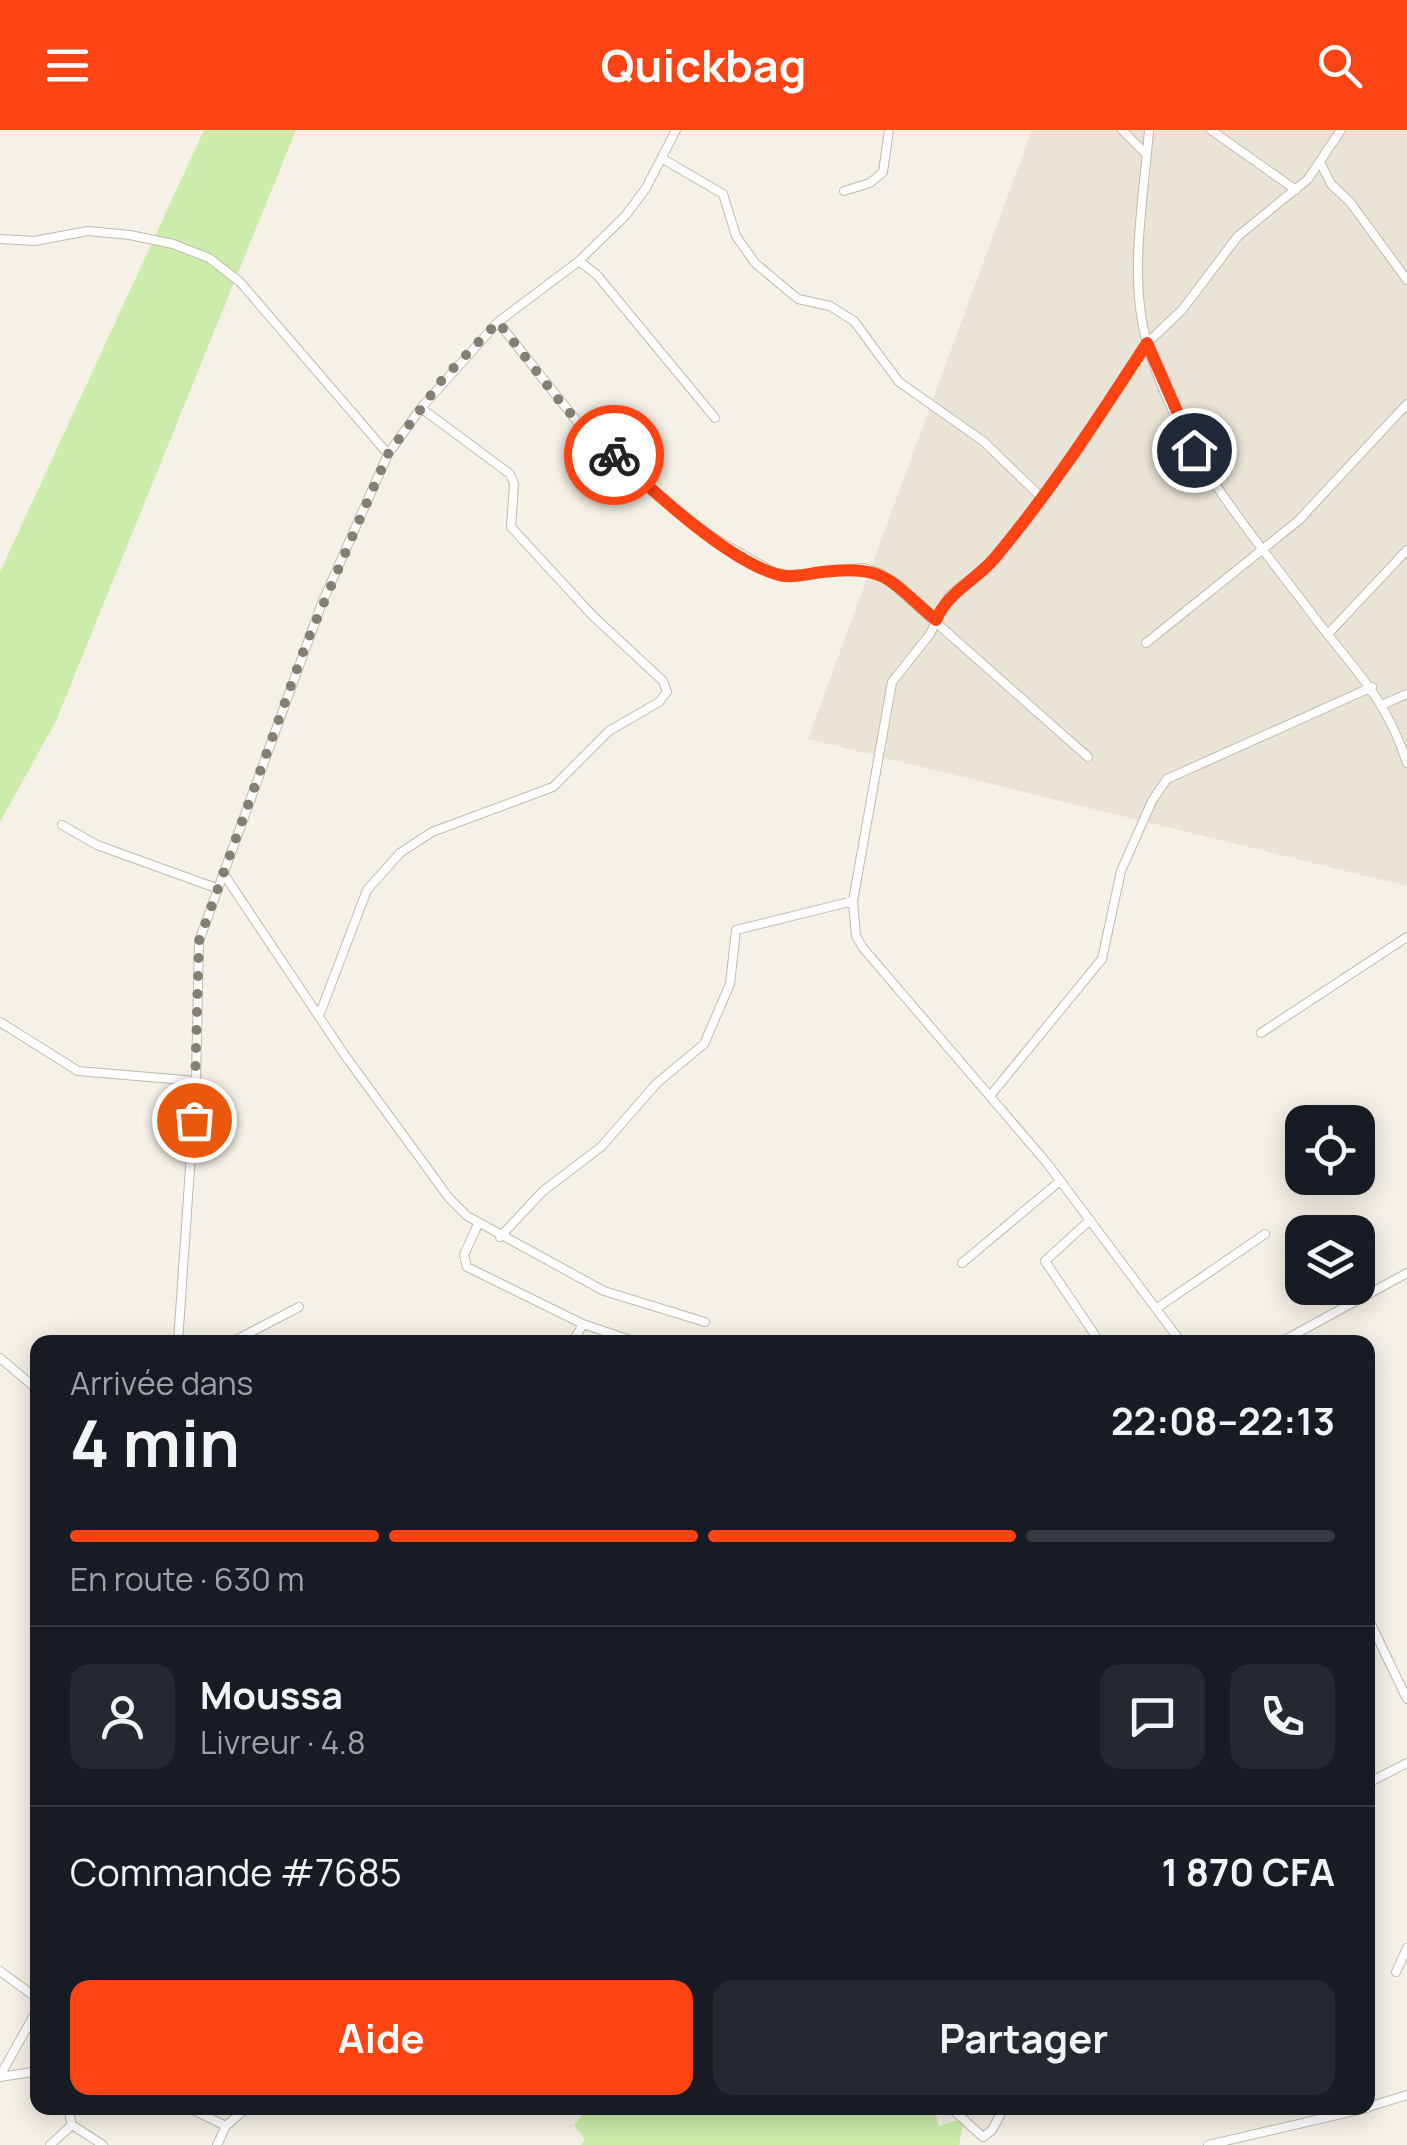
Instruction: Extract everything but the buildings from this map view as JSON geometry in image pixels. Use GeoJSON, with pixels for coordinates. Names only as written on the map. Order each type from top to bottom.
{"type":"FeatureCollection","features":[{"type":"Feature","properties":{"kind":"street"},"geometry":{"type":"LineString","coordinates":[[178,1335],[196,1081],[197,960],[216,888],[245,822],[322,603],[388,454],[421,408],[498,322],[578,261],[626,215],[663,159],[676,130]]}},
{"type":"Feature","properties":{"kind":"street"},"geometry":{"type":"LineString","coordinates":[[844,191],[870,183],[883,172],[890,130]]}},
{"type":"Feature","properties":{"kind":"street"},"geometry":{"type":"LineString","coordinates":[[1122,130],[1148,154]]}},
{"type":"Feature","properties":{"kind":"street"},"geometry":{"type":"LineString","coordinates":[[1150,130],[1140,297],[1147,343],[1194,450],[1264,551],[1372,686],[1384,704],[1407,763]]}},
{"type":"Feature","properties":{"kind":"street"},"geometry":{"type":"LineString","coordinates":[[1210,130],[1296,190]]}},
{"type":"Feature","properties":{"kind":"street"},"geometry":{"type":"LineString","coordinates":[[1176,1335],[1060,1181],[864,948],[856,936],[853,901],[885,700],[892,682],[949,596],[993,560],[1077,452],[1147,343],[1182,310],[1246,229],[1296,190],[1320,164],[1340,130]]}},
{"type":"Feature","properties":{"kind":"street"},"geometry":{"type":"LineString","coordinates":[[663,159],[722,194],[736,236],[754,263],[798,299],[830,306],[854,321],[900,382],[982,441],[1042,498]]}},
{"type":"Feature","properties":{"kind":"street"},"geometry":{"type":"LineString","coordinates":[[1320,164],[1331,184],[1407,280]]}},
{"type":"Feature","properties":{"kind":"street"},"geometry":{"type":"LineString","coordinates":[[0,240],[34,242],[88,231],[130,234],[174,244],[208,258],[240,282],[388,454]]}},
{"type":"Feature","properties":{"kind":"street"},"geometry":{"type":"LineString","coordinates":[[578,261],[597,275],[714,418]]}},
{"type":"Feature","properties":{"kind":"street"},"geometry":{"type":"LineString","coordinates":[[498,322],[584,429],[676,511],[780,576],[864,568],[880,573],[1088,758]]}},
{"type":"Feature","properties":{"kind":"street"},"geometry":{"type":"LineString","coordinates":[[1146,642],[1264,551],[1331,490],[1407,404]]}},
{"type":"Feature","properties":{"kind":"street"},"geometry":{"type":"LineString","coordinates":[[318,1016],[366,890],[400,853],[432,832],[553,788],[608,731],[659,702],[667,692],[663,681],[592,616],[511,528],[514,484],[510,474],[421,408]]}},
{"type":"Feature","properties":{"kind":"street"},"geometry":{"type":"LineString","coordinates":[[1328,634],[1407,550]]}},
{"type":"Feature","properties":{"kind":"street"},"geometry":{"type":"LineString","coordinates":[[990,1096],[1102,959],[1121,871],[1157,791],[1167,780],[1372,686]]}},
{"type":"Feature","properties":{"kind":"street"},"geometry":{"type":"LineString","coordinates":[[1384,704],[1407,694]]}},
{"type":"Feature","properties":{"kind":"street"},"geometry":{"type":"LineString","coordinates":[[62,826],[110,850],[216,888]]}},
{"type":"Feature","properties":{"kind":"street"},"geometry":{"type":"LineString","coordinates":[[223,872],[318,1016],[449,1198],[478,1224],[604,1291],[705,1322]]}},
{"type":"Feature","properties":{"kind":"street"},"geometry":{"type":"LineString","coordinates":[[500,1237],[543,1191],[601,1146],[657,1083],[704,1044],[730,984],[736,930],[853,901]]}},
{"type":"Feature","properties":{"kind":"street"},"geometry":{"type":"LineString","coordinates":[[1261,1034],[1407,937]]}},
{"type":"Feature","properties":{"kind":"street"},"geometry":{"type":"LineString","coordinates":[[0,1022],[78,1071],[196,1081]]}},
{"type":"Feature","properties":{"kind":"street"},"geometry":{"type":"LineString","coordinates":[[962,1263],[1060,1181]]}},
{"type":"Feature","properties":{"kind":"street"},"geometry":{"type":"LineString","coordinates":[[1090,1220],[1045,1261],[1096,1335]]}},
{"type":"Feature","properties":{"kind":"street"},"geometry":{"type":"LineString","coordinates":[[478,1224],[464,1255],[467,1267],[583,1324],[615,1335]]}},
{"type":"Feature","properties":{"kind":"street"},"geometry":{"type":"LineString","coordinates":[[1157,1308],[1264,1234]]}},
{"type":"Feature","properties":{"kind":"street"},"geometry":{"type":"LineString","coordinates":[[1294,1335],[1407,1273]]}},
{"type":"Feature","properties":{"kind":"street"},"geometry":{"type":"LineString","coordinates":[[248,1335],[299,1307]]}},
{"type":"Feature","properties":{"kind":"street"},"geometry":{"type":"LineString","coordinates":[[577,1335],[583,1324]]}},
{"type":"Feature","properties":{"kind":"street"},"geometry":{"type":"LineString","coordinates":[[0,1358],[30,1383]]}},
{"type":"Feature","properties":{"kind":"street"},"geometry":{"type":"LineString","coordinates":[[1375,1633],[1407,1699]]}},
{"type":"Feature","properties":{"kind":"street"},"geometry":{"type":"LineString","coordinates":[[1375,1778],[1407,1763]]}},
{"type":"Feature","properties":{"kind":"street"},"geometry":{"type":"LineString","coordinates":[[1396,1972],[1407,1948]]}},
{"type":"Feature","properties":{"kind":"street"},"geometry":{"type":"LineString","coordinates":[[0,1971],[30,1993]]}},
{"type":"Feature","properties":{"kind":"street"},"geometry":{"type":"LineString","coordinates":[[0,2076],[30,2022]]}},
{"type":"Feature","properties":{"kind":"street"},"geometry":{"type":"LineString","coordinates":[[0,2076],[30,2072]]}},
{"type":"Feature","properties":{"kind":"street"},"geometry":{"type":"LineString","coordinates":[[1375,2105],[1407,2095]]}},
{"type":"Feature","properties":{"kind":"street"},"geometry":{"type":"LineString","coordinates":[[70,2115],[72,2126],[103,2145]]}},
{"type":"Feature","properties":{"kind":"street"},"geometry":{"type":"LineString","coordinates":[[203,2115],[226,2126]]}},
{"type":"Feature","properties":{"kind":"street"},"geometry":{"type":"LineString","coordinates":[[217,2145],[226,2126],[238,2115]]}},
{"type":"Feature","properties":{"kind":"street"},"geometry":{"type":"LineString","coordinates":[[959,2115],[983,2137],[1000,2115]]}},
{"type":"Feature","properties":{"kind":"street"},"geometry":{"type":"LineString","coordinates":[[1208,2145],[1334,2115]]}},
{"type":"Feature","properties":{"kind":"street"},"geometry":{"type":"LineString","coordinates":[[50,2145],[72,2126]]}},
{"type":"Feature","properties":{"kind":"shaded area"},"geometry":{"type":"Polygon","coordinates":[[[1032,130],[1407,130],[1407,886],[808,739],[1032,130]]]}},
{"type":"Feature","properties":{"kind":"green space"},"geometry":{"type":"Polygon","coordinates":[[[204,130],[296,130],[56,721],[0,822],[0,572],[204,130]]]}},
{"type":"Feature","properties":{"kind":"green space"},"geometry":{"type":"Polygon","coordinates":[[[582,2115],[936,2115],[939,2126],[958,2120],[963,2125],[959,2145],[581,2145],[585,2139],[574,2125],[582,2115]]]}},
{"type":"Feature","properties":{"kind":"way so far"},"geometry":{"type":"LineString","coordinates":[[194,1120],[199,941],[306,644],[388,454],[442,380],[498,322],[565,408],[614,455]]}},
{"type":"Feature","properties":{"kind":"route"},"geometry":{"type":"LineString","coordinates":[[614,455],[676,511],[770,572],[794,576],[864,568],[880,573],[936,620],[949,596],[993,560],[1077,452],[1147,343],[1194,450]]}}]}
